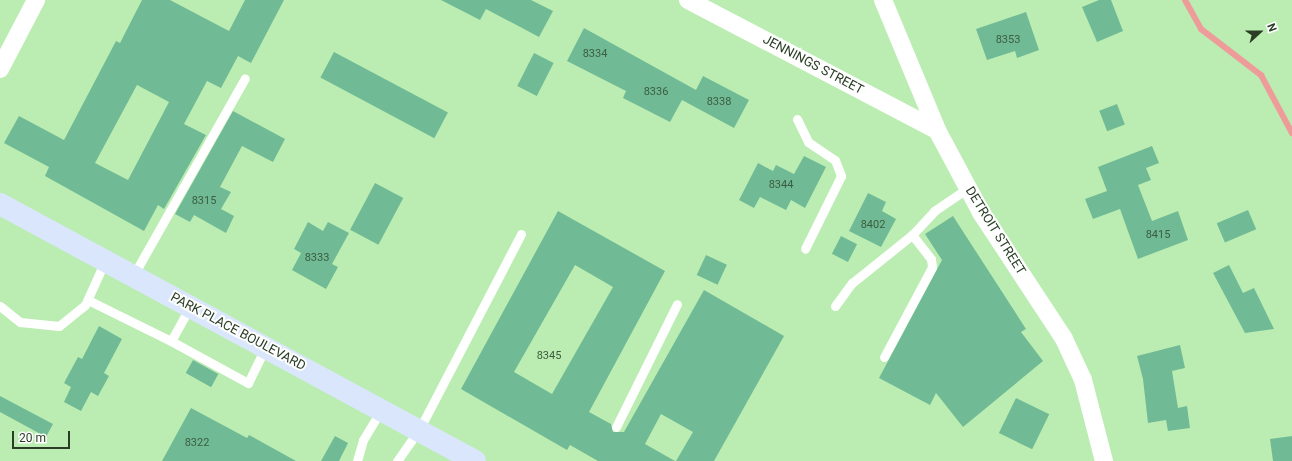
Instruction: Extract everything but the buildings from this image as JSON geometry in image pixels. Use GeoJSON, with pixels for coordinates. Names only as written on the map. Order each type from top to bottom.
{"type":"FeatureCollection","features":[{"type":"Feature","properties":{"kind":"street"},"geometry":{"type":"LineString","coordinates":[[0,69],[36,0]]}},
{"type":"Feature","properties":{"kind":"street","name":"JENNINGS STREET"},"geometry":{"type":"LineString","coordinates":[[688,0],[937,130]]}},
{"type":"Feature","properties":{"kind":"street","name":"DETROIT STREET"},"geometry":{"type":"LineString","coordinates":[[883,0],[937,130],[968,188],[1064,339],[1083,380],[1104,461]]}},
{"type":"Feature","properties":{"kind":"street","name":"PARK PLACE BOULEVARD"},"geometry":{"type":"LineString","coordinates":[[0,204],[475,461]]}},
{"type":"Feature","properties":{"kind":"lane"},"geometry":{"type":"LineString","coordinates":[[133,276],[245,78]]}},
{"type":"Feature","properties":{"kind":"lane"},"geometry":{"type":"LineString","coordinates":[[797,119],[808,142],[835,160],[841,176],[805,249]]}},
{"type":"Feature","properties":{"kind":"lane"},"geometry":{"type":"LineString","coordinates":[[835,306],[852,283],[912,235],[934,211],[968,188]]}},
{"type":"Feature","properties":{"kind":"lane"},"geometry":{"type":"LineString","coordinates":[[397,461],[418,430],[521,234]]}},
{"type":"Feature","properties":{"kind":"lane"},"geometry":{"type":"LineString","coordinates":[[884,357],[932,267],[931,259],[912,235]]}},
{"type":"Feature","properties":{"kind":"lane"},"geometry":{"type":"LineString","coordinates":[[0,306],[20,322],[59,326],[71,318],[88,300],[105,261]]}},
{"type":"Feature","properties":{"kind":"lane"},"geometry":{"type":"LineString","coordinates":[[88,300],[171,341],[248,383],[265,348]]}},
{"type":"Feature","properties":{"kind":"lane"},"geometry":{"type":"LineString","coordinates":[[616,427],[677,304]]}},
{"type":"Feature","properties":{"kind":"lane"},"geometry":{"type":"LineString","coordinates":[[171,341],[190,307]]}},
{"type":"Feature","properties":{"kind":"lane"},"geometry":{"type":"LineString","coordinates":[[357,461],[363,440],[381,410]]}},
{"type":"Feature","properties":{"kind":"waterway"},"geometry":{"type":"LineString","coordinates":[[1185,0],[1201,29],[1261,75],[1292,133]]}}]}
